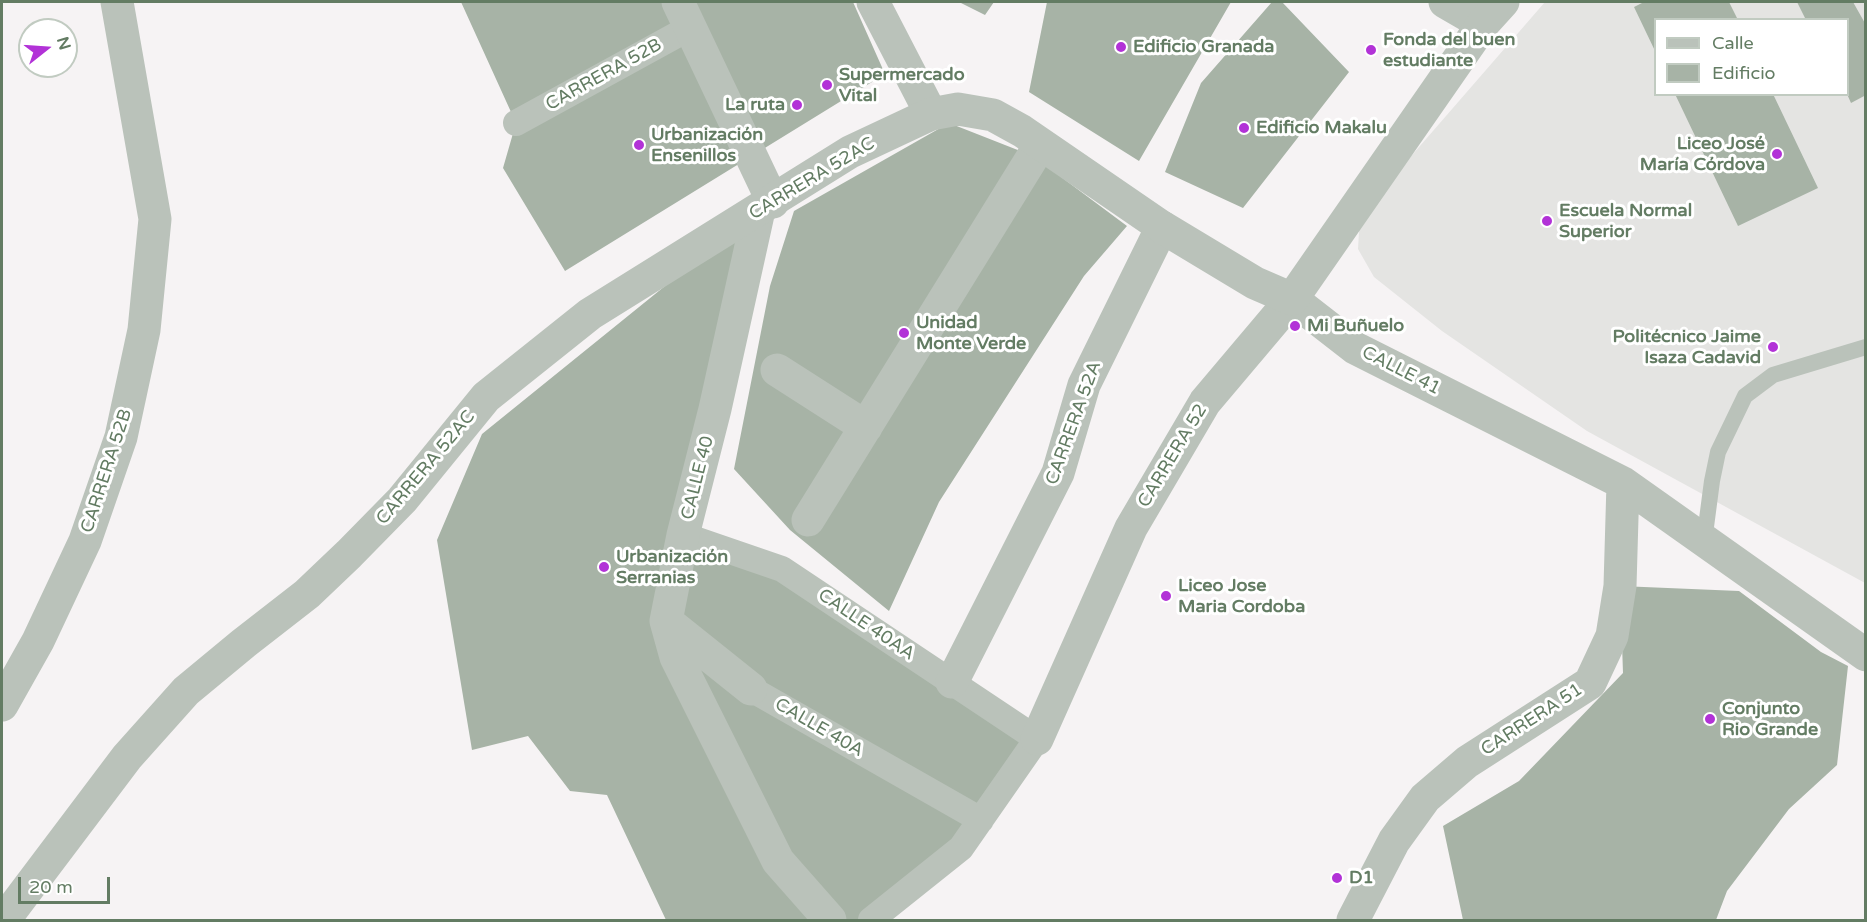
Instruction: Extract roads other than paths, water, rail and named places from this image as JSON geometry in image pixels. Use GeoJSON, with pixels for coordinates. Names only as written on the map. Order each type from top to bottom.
{"type":"FeatureCollection","features":[{"type":"Feature","properties":{"kind":"street","name":"CARRERA 52B"},"geometry":{"type":"LineString","coordinates":[[2,705],[38,641],[85,541],[121,437],[144,330],[155,219],[117,2]]}},
{"type":"Feature","properties":{"kind":"street"},"geometry":{"type":"LineString","coordinates":[[873,2],[931,114]]}},
{"type":"Feature","properties":{"kind":"street"},"geometry":{"type":"LineString","coordinates":[[1445,2],[1493,13]]}},
{"type":"Feature","properties":{"kind":"street","name":"CARRERA 52"},"geometry":{"type":"LineString","coordinates":[[871,921],[961,848],[1037,739],[1131,528],[1205,402],[1292,299],[1493,13]]}},
{"type":"Feature","properties":{"kind":"street","name":"CARRERA 52B"},"geometry":{"type":"LineString","coordinates":[[516,123],[685,14]]}},
{"type":"Feature","properties":{"kind":"street"},"geometry":{"type":"LineString","coordinates":[[685,14],[766,206]]}},
{"type":"Feature","properties":{"kind":"street","name":"CALLE 41"},"geometry":{"type":"LineString","coordinates":[[931,114],[958,109],[993,115],[1022,131],[1162,227],[1255,283],[1292,299],[1355,348],[1623,483],[1866,655]]}},
{"type":"Feature","properties":{"kind":"street","name":"CARRERA 52AC"},"geometry":{"type":"LineString","coordinates":[[4,921],[127,757],[179,700],[244,643],[307,594],[349,554],[402,500],[486,397],[590,314],[850,152],[931,114]]}},
{"type":"Feature","properties":{"kind":"street"},"geometry":{"type":"LineString","coordinates":[[808,520],[1040,145]]}},
{"type":"Feature","properties":{"kind":"street","name":"CALLE 40"},"geometry":{"type":"LineString","coordinates":[[766,206],[683,535],[666,621],[676,657],[778,861],[830,921]]}},
{"type":"Feature","properties":{"kind":"street","name":"CARRERA 52A"},"geometry":{"type":"LineString","coordinates":[[952,682],[1058,473],[1084,385],[1162,227]]}},
{"type":"Feature","properties":{"kind":"street"},"geometry":{"type":"LineString","coordinates":[[777,370],[866,427]]}},
{"type":"Feature","properties":{"kind":"street","name":"CARRERA 51"},"geometry":{"type":"LineString","coordinates":[[1353,921],[1395,841],[1425,798],[1467,762],[1590,683],[1612,636],[1614,626],[1620,586],[1623,483]]}},
{"type":"Feature","properties":{"kind":"street","name":"CALLE 40AA"},"geometry":{"type":"LineString","coordinates":[[683,535],[782,569],[1037,739]]}},
{"type":"Feature","properties":{"kind":"street","name":"CALLE 40A"},"geometry":{"type":"LineString","coordinates":[[666,621],[751,689],[981,820]]}},
{"type":"Feature","properties":{"kind":"lane"},"geometry":{"type":"LineString","coordinates":[[1704,542],[1718,452],[1745,396],[1773,375],[1866,347]]}},
{"type":"Feature","properties":{"kind":"place","name":"Edificio Granada"},"geometry":{"type":"Point","coordinates":[1121,47]}},
{"type":"Feature","properties":{"kind":"place","name":"Fonda del buen estudiante"},"geometry":{"type":"Point","coordinates":[1371,50]}},
{"type":"Feature","properties":{"kind":"place","name":"Supermercado Vital"},"geometry":{"type":"Point","coordinates":[827,85]}},
{"type":"Feature","properties":{"kind":"place","name":"La ruta"},"geometry":{"type":"Point","coordinates":[797,105]}},
{"type":"Feature","properties":{"kind":"place","name":"Edificio Makalu"},"geometry":{"type":"Point","coordinates":[1244,128]}},
{"type":"Feature","properties":{"kind":"place","name":"Urbanización Ensenillos"},"geometry":{"type":"Point","coordinates":[639,145]}},
{"type":"Feature","properties":{"kind":"place","name":"Liceo José María Córdova"},"geometry":{"type":"Point","coordinates":[1777,154]}},
{"type":"Feature","properties":{"kind":"place","name":"Escuela Normal Superior"},"geometry":{"type":"Point","coordinates":[1547,221]}},
{"type":"Feature","properties":{"kind":"place","name":"Mi Buñuelo"},"geometry":{"type":"Point","coordinates":[1295,326]}},
{"type":"Feature","properties":{"kind":"place","name":"Unidad Monte Verde"},"geometry":{"type":"Point","coordinates":[904,333]}},
{"type":"Feature","properties":{"kind":"place","name":"Politécnico Jaime Isaza Cadavid"},"geometry":{"type":"Point","coordinates":[1773,347]}},
{"type":"Feature","properties":{"kind":"place","name":"Urbanización Serranias"},"geometry":{"type":"Point","coordinates":[604,567]}},
{"type":"Feature","properties":{"kind":"place","name":"Liceo Jose Maria Cordoba"},"geometry":{"type":"Point","coordinates":[1166,596]}},
{"type":"Feature","properties":{"kind":"place","name":"Conjunto Rio Grande"},"geometry":{"type":"Point","coordinates":[1710,719]}},
{"type":"Feature","properties":{"kind":"place","name":"D1"},"geometry":{"type":"Point","coordinates":[1337,878]}}]}
